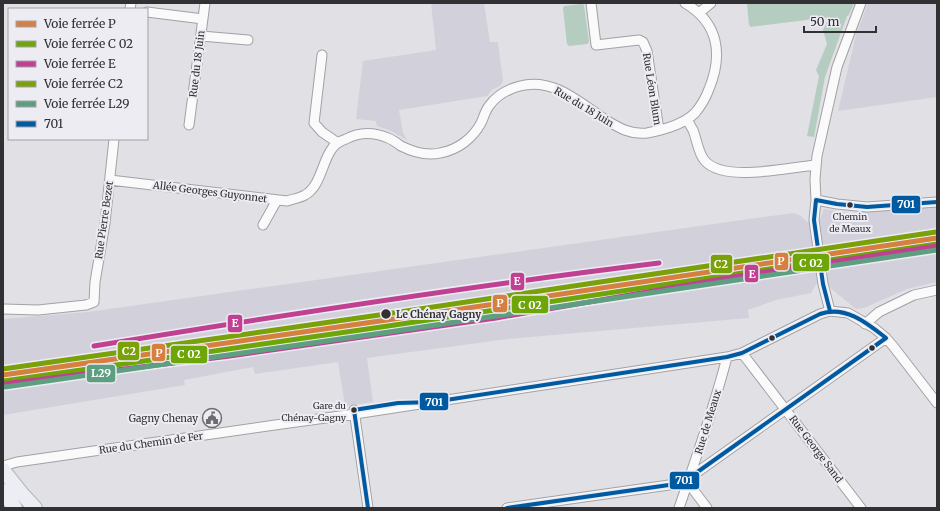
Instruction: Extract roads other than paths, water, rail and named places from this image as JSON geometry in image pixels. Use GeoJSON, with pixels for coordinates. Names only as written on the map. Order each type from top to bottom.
{"type":"FeatureCollection","features":[{"type":"Feature","properties":{"kind":"main road"},"geometry":{"type":"LineString","coordinates":[[3,470],[35,508]]}},
{"type":"Feature","properties":{"kind":"main road"},"geometry":{"type":"LineString","coordinates":[[3,491],[15,508]]}},
{"type":"Feature","properties":{"kind":"street","name":"Rue du 18 Juin"},"geometry":{"type":"LineString","coordinates":[[189,125],[205,3]]}},
{"type":"Feature","properties":{"kind":"street","name":"Rue Léon Blum"},"geometry":{"type":"LineString","coordinates":[[591,3],[596,45],[632,40],[639,40],[643,42],[647,51],[659,130]]}},
{"type":"Feature","properties":{"kind":"street","name":"Rue du 18 Juin"},"geometry":{"type":"LineString","coordinates":[[338,143],[346,138],[361,134],[374,134],[388,138],[406,148],[423,154],[440,154],[455,149],[467,141],[481,123],[488,106],[495,98],[512,88],[535,84],[546,85],[559,90],[624,130],[640,133],[673,126],[695,113],[705,99],[716,67],[717,46],[711,30],[699,13],[685,3]]}},
{"type":"Feature","properties":{"kind":"street"},"geometry":{"type":"LineString","coordinates":[[699,13],[711,3]]}},
{"type":"Feature","properties":{"kind":"street"},"geometry":{"type":"LineString","coordinates":[[861,3],[837,67],[817,156],[814,220],[823,284],[830,311],[848,313],[874,328],[886,338],[894,346],[937,403]]}},
{"type":"Feature","properties":{"kind":"street"},"geometry":{"type":"LineString","coordinates":[[148,12],[203,19]]}},
{"type":"Feature","properties":{"kind":"street"},"geometry":{"type":"LineString","coordinates":[[201,36],[248,40]]}},
{"type":"Feature","properties":{"kind":"street"},"geometry":{"type":"LineString","coordinates":[[322,55],[314,123],[322,132],[338,143]]}},
{"type":"Feature","properties":{"kind":"street"},"geometry":{"type":"LineString","coordinates":[[687,119],[704,160],[709,165],[717,169],[743,173],[816,165]]}},
{"type":"Feature","properties":{"kind":"street","name":"Rue Pierre Bezet"},"geometry":{"type":"LineString","coordinates":[[3,309],[38,310],[86,305],[94,302],[95,282],[105,223],[114,140]]}},
{"type":"Feature","properties":{"kind":"street","name":"Allée Georges Guyonnet"},"geometry":{"type":"LineString","coordinates":[[110,180],[287,200],[305,195],[316,185],[332,149],[338,143]]}},
{"type":"Feature","properties":{"kind":"street"},"geometry":{"type":"LineString","coordinates":[[263,225],[277,200]]}},
{"type":"Feature","properties":{"kind":"street"},"geometry":{"type":"LineString","coordinates":[[816,200],[866,207],[937,202]]}},
{"type":"Feature","properties":{"kind":"street"},"geometry":{"type":"LineString","coordinates":[[865,324],[879,312],[914,295],[937,290]]}},
{"type":"Feature","properties":{"kind":"street","name":"Rue du Chemin de Fer"},"geometry":{"type":"LineString","coordinates":[[3,466],[17,462],[727,357],[742,353],[820,314],[830,311]]}},
{"type":"Feature","properties":{"kind":"street"},"geometry":{"type":"LineString","coordinates":[[507,508],[676,484],[689,478],[886,338]]}},
{"type":"Feature","properties":{"kind":"street","name":"Rue George Sand"},"geometry":{"type":"LineString","coordinates":[[742,353],[861,508]]}},
{"type":"Feature","properties":{"kind":"street","name":"Rue de Meaux"},"geometry":{"type":"LineString","coordinates":[[679,508],[697,458],[727,357]]}},
{"type":"Feature","properties":{"kind":"street"},"geometry":{"type":"LineString","coordinates":[[354,412],[368,508]]}},
{"type":"Feature","properties":{"kind":"street"},"geometry":{"type":"LineString","coordinates":[[689,478],[692,488],[707,508]]}},
{"type":"Feature","properties":{"kind":"rail line","name":"C2"},"geometry":{"type":"LineString","coordinates":[[3,369],[386,314],[936,232]]}},
{"type":"Feature","properties":{"kind":"rail line","name":"P"},"geometry":{"type":"LineString","coordinates":[[3,375],[387,320],[937,238]]}},
{"type":"Feature","properties":{"kind":"rail line","name":"E"},"geometry":{"type":"LineString","coordinates":[[3,384],[230,356],[496,318],[751,274],[937,246]]}},
{"type":"Feature","properties":{"kind":"rail line","name":"L29"},"geometry":{"type":"LineString","coordinates":[[5,387],[389,332],[937,250]]}},
{"type":"Feature","properties":{"kind":"rail line","name":"E"},"geometry":{"type":"LineString","coordinates":[[94,346],[235,323],[517,281],[659,263]]}},
{"type":"Feature","properties":{"kind":"place","name":"Chemin de Meaux"},"geometry":{"type":"Point","coordinates":[850,205]}},
{"type":"Feature","properties":{"kind":"place","name":"Le Chénay Gagny"},"geometry":{"type":"Point","coordinates":[386,314]}},
{"type":"Feature","properties":{"kind":"place","name":"Gare du Chénay-Gagny"},"geometry":{"type":"Point","coordinates":[354,410]}},
{"type":"Feature","properties":{"kind":"place","name":"Gagny Chenay"},"geometry":{"type":"Point","coordinates":[212,418]}}]}
